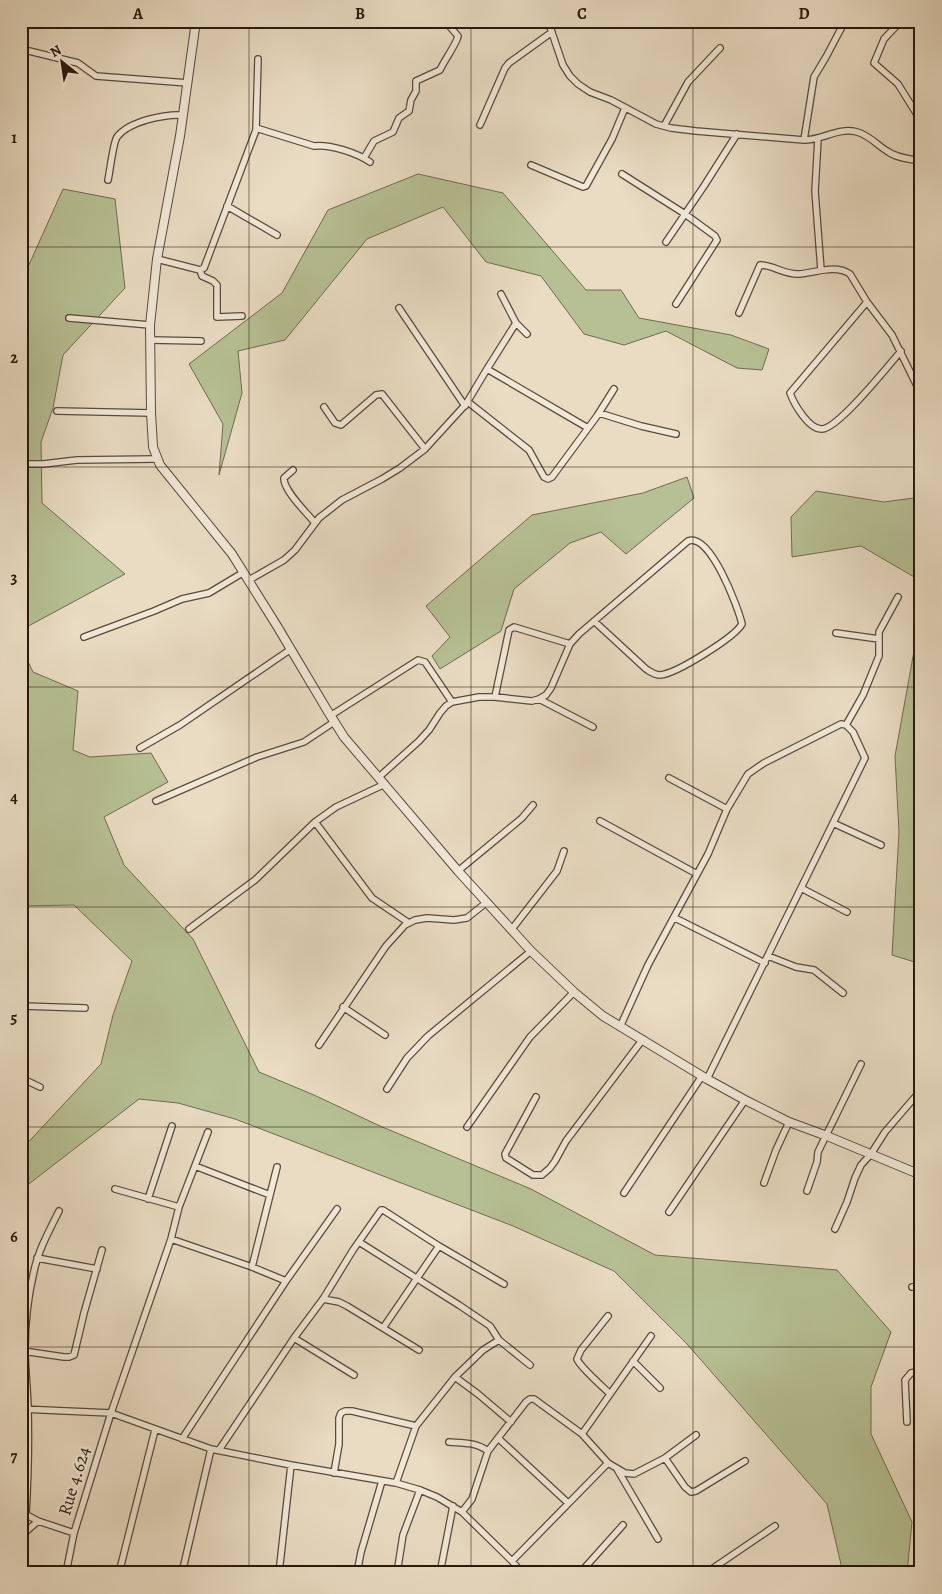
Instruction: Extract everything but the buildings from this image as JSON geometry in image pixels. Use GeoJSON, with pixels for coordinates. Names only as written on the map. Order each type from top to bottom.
{"type":"FeatureCollection","features":[{"type":"Feature","properties":{"kind":"street"},"geometry":{"type":"LineString","coordinates":[[196,21],[183,115],[157,259],[150,325],[153,447],[156,458],[164,471],[219,537],[244,572],[344,737],[458,871],[531,951],[574,992],[603,1016],[745,1100],[790,1122],[920,1172]]}},
{"type":"Feature","properties":{"kind":"street"},"geometry":{"type":"LineString","coordinates":[[364,158],[374,141],[393,132],[399,118],[409,111],[411,100],[416,91],[416,81],[440,70],[446,57],[458,40],[458,36],[445,21]]}},
{"type":"Feature","properties":{"kind":"street"},"geometry":{"type":"LineString","coordinates":[[548,21],[563,65],[578,84],[638,116],[664,126],[804,140],[846,130],[865,135],[892,154],[921,161]]}},
{"type":"Feature","properties":{"kind":"street"},"geometry":{"type":"LineString","coordinates":[[804,140],[814,76],[826,58],[845,21]]}},
{"type":"Feature","properties":{"kind":"street"},"geometry":{"type":"LineString","coordinates":[[901,21],[884,39],[874,63],[898,84],[920,117]]}},
{"type":"Feature","properties":{"kind":"street"},"geometry":{"type":"LineString","coordinates":[[480,125],[509,63],[552,32]]}},
{"type":"Feature","properties":{"kind":"street"},"geometry":{"type":"LineString","coordinates":[[664,126],[688,82],[720,48]]}},
{"type":"Feature","properties":{"kind":"street"},"geometry":{"type":"LineString","coordinates":[[21,49],[78,63],[96,76],[188,83]]}},
{"type":"Feature","properties":{"kind":"street"},"geometry":{"type":"LineString","coordinates":[[200,270],[204,268],[256,128],[258,59]]}},
{"type":"Feature","properties":{"kind":"street"},"geometry":{"type":"LineString","coordinates":[[531,165],[583,187],[586,186],[612,139],[625,108]]}},
{"type":"Feature","properties":{"kind":"street"},"geometry":{"type":"LineString","coordinates":[[108,180],[115,142],[118,136],[145,120],[183,115]]}},
{"type":"Feature","properties":{"kind":"street"},"geometry":{"type":"LineString","coordinates":[[256,128],[314,146],[322,145],[364,158],[370,162]]}},
{"type":"Feature","properties":{"kind":"street"},"geometry":{"type":"LineString","coordinates":[[666,242],[736,134]]}},
{"type":"Feature","properties":{"kind":"street"},"geometry":{"type":"LineString","coordinates":[[818,138],[816,191],[821,270]]}},
{"type":"Feature","properties":{"kind":"street"},"geometry":{"type":"LineString","coordinates":[[622,174],[685,214],[715,236],[717,240],[676,304]]}},
{"type":"Feature","properties":{"kind":"street"},"geometry":{"type":"LineString","coordinates":[[227,206],[277,235]]}},
{"type":"Feature","properties":{"kind":"street"},"geometry":{"type":"LineString","coordinates":[[157,259],[200,270]]}},
{"type":"Feature","properties":{"kind":"street"},"geometry":{"type":"LineString","coordinates":[[739,313],[760,265],[795,274],[821,270],[846,272],[850,274],[867,302],[887,328],[901,351],[921,394]]}},
{"type":"Feature","properties":{"kind":"street"},"geometry":{"type":"LineString","coordinates":[[200,270],[202,276],[217,285],[217,317],[242,316]]}},
{"type":"Feature","properties":{"kind":"street"},"geometry":{"type":"LineString","coordinates":[[501,294],[516,323],[527,334]]}},
{"type":"Feature","properties":{"kind":"street"},"geometry":{"type":"LineString","coordinates":[[867,302],[790,393],[809,424],[821,430],[836,423],[901,351]]}},
{"type":"Feature","properties":{"kind":"street"},"geometry":{"type":"LineString","coordinates":[[400,308],[466,404],[529,450],[544,477],[548,480],[599,413],[614,389]]}},
{"type":"Feature","properties":{"kind":"street"},"geometry":{"type":"LineString","coordinates":[[69,318],[150,325]]}},
{"type":"Feature","properties":{"kind":"street"},"geometry":{"type":"LineString","coordinates":[[249,580],[284,560],[315,522],[342,500],[382,480],[425,449],[466,404],[516,323]]}},
{"type":"Feature","properties":{"kind":"street"},"geometry":{"type":"LineString","coordinates":[[150,340],[201,341]]}},
{"type":"Feature","properties":{"kind":"street"},"geometry":{"type":"LineString","coordinates":[[487,369],[588,428]]}},
{"type":"Feature","properties":{"kind":"street"},"geometry":{"type":"LineString","coordinates":[[324,407],[335,423],[341,425],[376,395],[382,394],[425,449]]}},
{"type":"Feature","properties":{"kind":"street"},"geometry":{"type":"LineString","coordinates":[[57,411],[151,413]]}},
{"type":"Feature","properties":{"kind":"street"},"geometry":{"type":"LineString","coordinates":[[599,413],[676,434]]}},
{"type":"Feature","properties":{"kind":"street"},"geometry":{"type":"LineString","coordinates":[[21,464],[43,464],[77,460],[156,458]]}},
{"type":"Feature","properties":{"kind":"street"},"geometry":{"type":"LineString","coordinates":[[293,470],[284,478],[284,482],[297,502],[315,522]]}},
{"type":"Feature","properties":{"kind":"street"},"geometry":{"type":"LineString","coordinates":[[379,777],[419,741],[446,706],[452,702],[479,697],[532,701],[546,695],[551,688],[570,644],[579,634],[594,621],[688,541],[694,539],[704,546],[718,564],[742,624],[736,631],[710,650],[678,669],[658,675],[646,669],[594,621]]}},
{"type":"Feature","properties":{"kind":"street"},"geometry":{"type":"LineString","coordinates":[[84,637],[182,599],[209,594],[244,572]]}},
{"type":"Feature","properties":{"kind":"street"},"geometry":{"type":"LineString","coordinates":[[846,724],[863,695],[879,656],[879,632],[898,597]]}},
{"type":"Feature","properties":{"kind":"street"},"geometry":{"type":"LineString","coordinates":[[495,697],[511,628],[514,627],[570,644]]}},
{"type":"Feature","properties":{"kind":"street"},"geometry":{"type":"LineString","coordinates":[[836,633],[879,639]]}},
{"type":"Feature","properties":{"kind":"street"},"geometry":{"type":"LineString","coordinates":[[140,748],[180,725],[291,649]]}},
{"type":"Feature","properties":{"kind":"street"},"geometry":{"type":"LineString","coordinates":[[156,801],[257,757],[304,742],[332,719],[418,660],[425,662],[452,702]]}},
{"type":"Feature","properties":{"kind":"street"},"geometry":{"type":"LineString","coordinates":[[539,699],[593,727]]}},
{"type":"Feature","properties":{"kind":"street"},"geometry":{"type":"LineString","coordinates":[[620,1026],[648,965],[708,854],[727,809],[748,774],[764,763],[841,724],[846,724]]}},
{"type":"Feature","properties":{"kind":"street"},"geometry":{"type":"LineString","coordinates":[[624,1193],[705,1078],[767,959],[865,758],[853,732],[846,724]]}},
{"type":"Feature","properties":{"kind":"street"},"geometry":{"type":"LineString","coordinates":[[669,778],[727,809]]}},
{"type":"Feature","properties":{"kind":"street"},"geometry":{"type":"LineString","coordinates":[[189,929],[255,880],[315,822],[336,807],[385,784]]}},
{"type":"Feature","properties":{"kind":"street"},"geometry":{"type":"LineString","coordinates":[[458,871],[522,818],[533,805]]}},
{"type":"Feature","properties":{"kind":"street"},"geometry":{"type":"LineString","coordinates":[[600,821],[697,874]]}},
{"type":"Feature","properties":{"kind":"street"},"geometry":{"type":"LineString","coordinates":[[315,822],[372,898],[409,923]]}},
{"type":"Feature","properties":{"kind":"street"},"geometry":{"type":"LineString","coordinates":[[833,823],[881,845]]}},
{"type":"Feature","properties":{"kind":"street"},"geometry":{"type":"LineString","coordinates":[[512,929],[557,871],[564,851]]}},
{"type":"Feature","properties":{"kind":"street"},"geometry":{"type":"LineString","coordinates":[[801,888],[847,912]]}},
{"type":"Feature","properties":{"kind":"street"},"geometry":{"type":"LineString","coordinates":[[319,1045],[397,933],[415,920],[427,918],[454,920],[467,918],[487,902]]}},
{"type":"Feature","properties":{"kind":"street"},"geometry":{"type":"LineString","coordinates":[[675,918],[767,959],[814,970],[843,993]]}},
{"type":"Feature","properties":{"kind":"street"},"geometry":{"type":"LineString","coordinates":[[387,1089],[407,1058],[428,1036],[531,951]]}},
{"type":"Feature","properties":{"kind":"street"},"geometry":{"type":"LineString","coordinates":[[467,1127],[530,1037],[574,992]]}},
{"type":"Feature","properties":{"kind":"street"},"geometry":{"type":"LineString","coordinates":[[21,1006],[85,1008]]}},
{"type":"Feature","properties":{"kind":"street"},"geometry":{"type":"LineString","coordinates":[[344,1007],[385,1035]]}},
{"type":"Feature","properties":{"kind":"street"},"geometry":{"type":"LineString","coordinates":[[536,1097],[505,1154],[506,1158],[537,1176],[546,1172],[555,1161],[566,1141],[643,1039]]}},
{"type":"Feature","properties":{"kind":"street"},"geometry":{"type":"LineString","coordinates":[[807,1191],[817,1162],[818,1152],[862,1064]]}},
{"type":"Feature","properties":{"kind":"street"},"geometry":{"type":"LineString","coordinates":[[21,1078],[40,1087]]}},
{"type":"Feature","properties":{"kind":"street"},"geometry":{"type":"LineString","coordinates":[[835,1229],[861,1165],[871,1154],[885,1132],[921,1090]]}},
{"type":"Feature","properties":{"kind":"street"},"geometry":{"type":"LineString","coordinates":[[668,1212],[745,1100]]}},
{"type":"Feature","properties":{"kind":"street"},"geometry":{"type":"LineString","coordinates":[[764,1183],[776,1150],[790,1122]]}},
{"type":"Feature","properties":{"kind":"street"},"geometry":{"type":"LineString","coordinates":[[148,1199],[172,1126]]}},
{"type":"Feature","properties":{"kind":"street","name":"Rue 4.624"},"geometry":{"type":"LineString","coordinates":[[24,1513],[38,1521],[74,1533],[111,1413],[171,1239],[179,1207],[208,1132]]}},
{"type":"Feature","properties":{"kind":"street"},"geometry":{"type":"LineString","coordinates":[[195,1166],[270,1195]]}},
{"type":"Feature","properties":{"kind":"street"},"geometry":{"type":"LineString","coordinates":[[252,1267],[277,1167]]}},
{"type":"Feature","properties":{"kind":"street"},"geometry":{"type":"LineString","coordinates":[[114,1189],[179,1207]]}},
{"type":"Feature","properties":{"kind":"street"},"geometry":{"type":"LineString","coordinates":[[182,1439],[286,1281],[337,1209]]}},
{"type":"Feature","properties":{"kind":"street"},"geometry":{"type":"LineString","coordinates":[[219,1450],[322,1299],[378,1212],[384,1210],[439,1246],[504,1284]]}},
{"type":"Feature","properties":{"kind":"street"},"geometry":{"type":"LineString","coordinates":[[24,1513],[29,1471],[28,1409],[23,1351],[26,1319],[38,1258],[43,1242],[59,1212]]}},
{"type":"Feature","properties":{"kind":"street"},"geometry":{"type":"LineString","coordinates":[[171,1239],[286,1281]]}},
{"type":"Feature","properties":{"kind":"street"},"geometry":{"type":"LineString","coordinates":[[359,1242],[490,1326],[499,1340],[530,1365]]}},
{"type":"Feature","properties":{"kind":"street"},"geometry":{"type":"LineString","coordinates":[[383,1328],[439,1246]]}},
{"type":"Feature","properties":{"kind":"street"},"geometry":{"type":"LineString","coordinates":[[23,1351],[64,1357],[74,1354],[102,1250]]}},
{"type":"Feature","properties":{"kind":"street"},"geometry":{"type":"LineString","coordinates":[[38,1258],[98,1269]]}},
{"type":"Feature","properties":{"kind":"street"},"geometry":{"type":"LineString","coordinates":[[912,1287],[921,1286]]}},
{"type":"Feature","properties":{"kind":"street"},"geometry":{"type":"LineString","coordinates":[[322,1299],[339,1302],[347,1306],[419,1350]]}},
{"type":"Feature","properties":{"kind":"street"},"geometry":{"type":"LineString","coordinates":[[608,1316],[581,1350],[577,1359],[579,1365],[587,1370],[610,1393]]}},
{"type":"Feature","properties":{"kind":"street"},"geometry":{"type":"LineString","coordinates":[[582,1434],[651,1336]]}},
{"type":"Feature","properties":{"kind":"street"},"geometry":{"type":"LineString","coordinates":[[294,1338],[354,1376]]}},
{"type":"Feature","properties":{"kind":"street"},"geometry":{"type":"LineString","coordinates":[[396,1483],[416,1426],[455,1377],[483,1350],[499,1340]]}},
{"type":"Feature","properties":{"kind":"street"},"geometry":{"type":"LineString","coordinates":[[633,1361],[660,1388]]}},
{"type":"Feature","properties":{"kind":"street"},"geometry":{"type":"LineString","coordinates":[[907,1422],[905,1380],[911,1373],[921,1371]]}},
{"type":"Feature","properties":{"kind":"street"},"geometry":{"type":"LineString","coordinates":[[455,1377],[510,1422]]}},
{"type":"Feature","properties":{"kind":"street"},"geometry":{"type":"LineString","coordinates":[[462,1512],[472,1499],[488,1451],[530,1399],[534,1399],[582,1434],[608,1463],[625,1473],[634,1474],[665,1458],[696,1435]]}},
{"type":"Feature","properties":{"kind":"street"},"geometry":{"type":"LineString","coordinates":[[21,1409],[111,1413],[211,1449],[396,1483],[420,1490],[462,1512],[522,1573]]}},
{"type":"Feature","properties":{"kind":"street"},"geometry":{"type":"LineString","coordinates":[[334,1473],[339,1444],[339,1418],[341,1412],[352,1411],[416,1426]]}},
{"type":"Feature","properties":{"kind":"street"},"geometry":{"type":"LineString","coordinates":[[120,1573],[155,1430]]}},
{"type":"Feature","properties":{"kind":"street"},"geometry":{"type":"LineString","coordinates":[[498,1438],[568,1503]]}},
{"type":"Feature","properties":{"kind":"street"},"geometry":{"type":"LineString","coordinates":[[449,1442],[473,1444],[488,1451]]}},
{"type":"Feature","properties":{"kind":"street"},"geometry":{"type":"LineString","coordinates":[[182,1573],[211,1449]]}},
{"type":"Feature","properties":{"kind":"street"},"geometry":{"type":"LineString","coordinates":[[665,1458],[685,1488],[691,1492],[696,1491],[745,1461]]}},
{"type":"Feature","properties":{"kind":"street"},"geometry":{"type":"LineString","coordinates":[[512,1561],[608,1463]]}},
{"type":"Feature","properties":{"kind":"street"},"geometry":{"type":"LineString","coordinates":[[280,1573],[291,1465]]}},
{"type":"Feature","properties":{"kind":"street"},"geometry":{"type":"LineString","coordinates":[[617,1469],[658,1539]]}},
{"type":"Feature","properties":{"kind":"street"},"geometry":{"type":"LineString","coordinates":[[357,1573],[361,1552],[382,1481]]}},
{"type":"Feature","properties":{"kind":"street"},"geometry":{"type":"LineString","coordinates":[[397,1573],[403,1535],[420,1490]]}},
{"type":"Feature","properties":{"kind":"street"},"geometry":{"type":"LineString","coordinates":[[440,1573],[453,1506]]}},
{"type":"Feature","properties":{"kind":"street"},"geometry":{"type":"LineString","coordinates":[[21,1536],[38,1521]]}},
{"type":"Feature","properties":{"kind":"street"},"geometry":{"type":"LineString","coordinates":[[580,1573],[623,1524]]}},
{"type":"Feature","properties":{"kind":"street"},"geometry":{"type":"LineString","coordinates":[[706,1573],[776,1526]]}},
{"type":"Feature","properties":{"kind":"street"},"geometry":{"type":"LineString","coordinates":[[66,1573],[74,1533]]}},
{"type":"Feature","properties":{"kind":"green space"},"geometry":{"type":"Polygon","coordinates":[[[418,174],[503,193],[586,290],[621,290],[639,318],[731,335],[769,349],[762,370],[737,368],[666,331],[624,345],[584,334],[541,276],[486,262],[443,207],[367,239],[285,340],[238,351],[242,393],[219,475],[223,424],[189,364],[282,293],[328,210],[418,174]]]}},
{"type":"Feature","properties":{"kind":"green space"},"geometry":{"type":"Polygon","coordinates":[[[63,189],[115,199],[125,288],[63,355],[53,408],[41,442],[42,503],[125,574],[21,630],[21,392],[24,384],[28,267],[63,189]]]}},
{"type":"Feature","properties":{"kind":"green space"},"geometry":{"type":"Polygon","coordinates":[[[687,477],[694,498],[626,554],[601,532],[570,543],[514,589],[501,631],[440,669],[432,656],[450,637],[426,606],[532,515],[643,493],[687,477]]]}},
{"type":"Feature","properties":{"kind":"green space"},"geometry":{"type":"Polygon","coordinates":[[[816,491],[884,502],[921,497],[921,581],[861,546],[792,557],[791,517],[816,491]]]}},
{"type":"Feature","properties":{"kind":"green space"},"geometry":{"type":"Polygon","coordinates":[[[918,629],[921,631],[921,964],[892,955],[899,832],[895,756],[918,629]]]}},
{"type":"Feature","properties":{"kind":"green space"},"geometry":{"type":"Polygon","coordinates":[[[21,647],[33,672],[78,691],[73,750],[90,757],[151,753],[168,782],[104,817],[124,865],[193,939],[259,1072],[380,1126],[531,1189],[655,1255],[837,1270],[891,1332],[871,1387],[871,1434],[912,1522],[907,1573],[843,1573],[827,1504],[687,1344],[614,1271],[513,1226],[235,1119],[178,1103],[139,1099],[21,1190],[21,1150],[101,1064],[113,1015],[132,961],[74,905],[21,906],[21,647]]]}}]}
